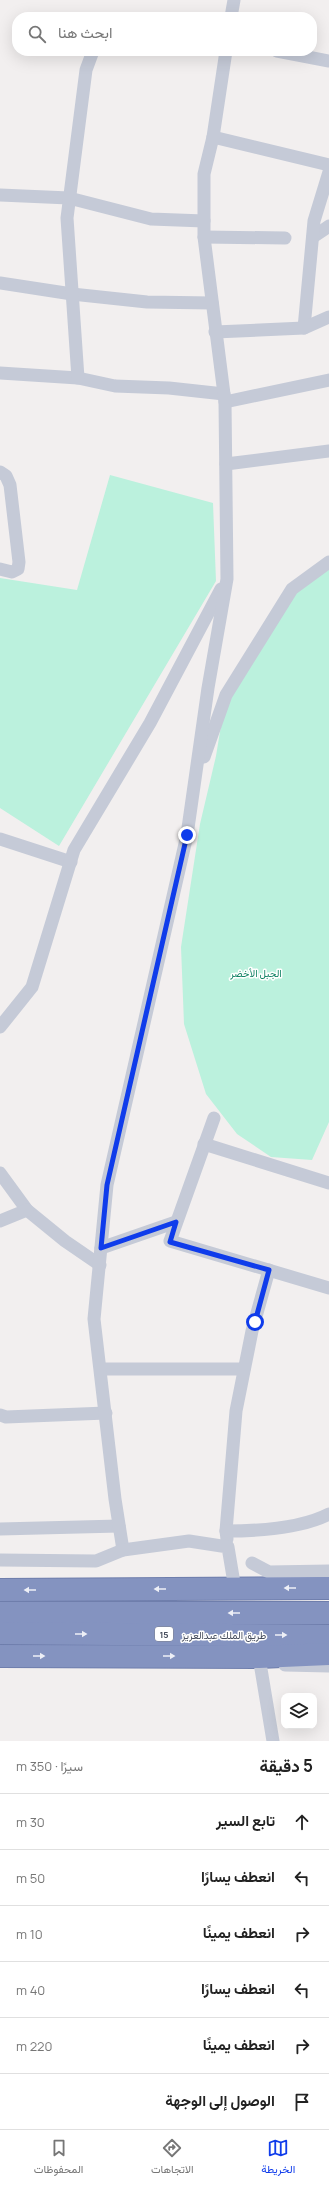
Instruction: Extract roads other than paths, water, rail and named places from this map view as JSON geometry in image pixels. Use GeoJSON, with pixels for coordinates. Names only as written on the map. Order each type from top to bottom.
{"type":"FeatureCollection","features":[{"type":"Feature","properties":{"kind":"highway"},"geometry":{"type":"LineString","coordinates":[[0,1590],[329,1588]]}},
{"type":"Feature","properties":{"kind":"highway","name":"15"},"geometry":{"type":"LineString","coordinates":[[0,1613],[329,1613]]}},
{"type":"Feature","properties":{"kind":"highway","name":"طريق الملك عبدالعزيز"},"geometry":{"type":"LineString","coordinates":[[0,1633],[329,1636]]}},
{"type":"Feature","properties":{"kind":"highway"},"geometry":{"type":"LineString","coordinates":[[0,1656],[259,1657],[329,1654]]}},
{"type":"Feature","properties":{"kind":"street"},"geometry":{"type":"LineString","coordinates":[[232,12],[234,0]]}},
{"type":"Feature","properties":{"kind":"street"},"geometry":{"type":"LineString","coordinates":[[78,378],[67,218],[86,70],[91,56]]}},
{"type":"Feature","properties":{"kind":"street"},"geometry":{"type":"LineString","coordinates":[[123,1550],[94,1319],[107,1185],[163,947],[187,835],[227,579],[224,398],[204,236],[204,174],[212,137],[225,56]]}},
{"type":"Feature","properties":{"kind":"street"},"geometry":{"type":"LineString","coordinates":[[303,56],[329,61]]}},
{"type":"Feature","properties":{"kind":"street"},"geometry":{"type":"LineString","coordinates":[[212,137],[329,165]]}},
{"type":"Feature","properties":{"kind":"street"},"geometry":{"type":"LineString","coordinates":[[304,328],[314,221],[329,172]]}},
{"type":"Feature","properties":{"kind":"street"},"geometry":{"type":"LineString","coordinates":[[0,194],[69,198],[151,219],[204,221]]}},
{"type":"Feature","properties":{"kind":"street"},"geometry":{"type":"LineString","coordinates":[[312,237],[329,226]]}},
{"type":"Feature","properties":{"kind":"street"},"geometry":{"type":"LineString","coordinates":[[204,236],[285,238]]}},
{"type":"Feature","properties":{"kind":"street"},"geometry":{"type":"LineString","coordinates":[[0,284],[146,302],[212,303]]}},
{"type":"Feature","properties":{"kind":"street"},"geometry":{"type":"LineString","coordinates":[[216,332],[304,328],[329,317]]}},
{"type":"Feature","properties":{"kind":"street"},"geometry":{"type":"LineString","coordinates":[[0,373],[78,378],[115,386],[169,388],[224,398],[329,380]]}},
{"type":"Feature","properties":{"kind":"street"},"geometry":{"type":"LineString","coordinates":[[226,464],[329,451]]}},
{"type":"Feature","properties":{"kind":"street"},"geometry":{"type":"LineString","coordinates":[[0,472],[6,476],[10,485],[19,562],[18,569],[12,572],[0,569]]}},
{"type":"Feature","properties":{"kind":"street"},"geometry":{"type":"LineString","coordinates":[[195,781],[226,695],[292,589],[329,562]]}},
{"type":"Feature","properties":{"kind":"street"},"geometry":{"type":"LineString","coordinates":[[0,1027],[32,987],[74,850],[150,723],[227,579]]}},
{"type":"Feature","properties":{"kind":"street"},"geometry":{"type":"LineString","coordinates":[[0,839],[71,862]]}},
{"type":"Feature","properties":{"kind":"street"},"geometry":{"type":"LineString","coordinates":[[214,1118],[170,1242],[329,1288]]}},
{"type":"Feature","properties":{"kind":"street"},"geometry":{"type":"LineString","coordinates":[[204,1144],[329,1183]]}},
{"type":"Feature","properties":{"kind":"street"},"geometry":{"type":"LineString","coordinates":[[0,1173],[27,1210],[65,1241],[100,1265]]}},
{"type":"Feature","properties":{"kind":"street"},"geometry":{"type":"LineString","coordinates":[[0,1221],[27,1210]]}},
{"type":"Feature","properties":{"kind":"street"},"geometry":{"type":"LineString","coordinates":[[101,1248],[176,1222]]}},
{"type":"Feature","properties":{"kind":"street"},"geometry":{"type":"LineString","coordinates":[[235,1589],[226,1530],[236,1411],[252,1332],[269,1270]]}},
{"type":"Feature","properties":{"kind":"street"},"geometry":{"type":"LineString","coordinates":[[101,1369],[244,1369]]}},
{"type":"Feature","properties":{"kind":"street"},"geometry":{"type":"LineString","coordinates":[[0,1415],[6,1417],[106,1413]]}},
{"type":"Feature","properties":{"kind":"street"},"geometry":{"type":"LineString","coordinates":[[226,1530],[250,1531],[317,1520],[329,1514]]}},
{"type":"Feature","properties":{"kind":"street"},"geometry":{"type":"LineString","coordinates":[[0,1529],[119,1526]]}},
{"type":"Feature","properties":{"kind":"street"},"geometry":{"type":"LineString","coordinates":[[0,1560],[96,1561],[123,1550],[189,1541],[228,1547]]}},
{"type":"Feature","properties":{"kind":"street"},"geometry":{"type":"LineString","coordinates":[[252,1563],[269,1572],[329,1571]]}},
{"type":"Feature","properties":{"kind":"street"},"geometry":{"type":"LineString","coordinates":[[273,1741],[259,1657],[289,1666],[329,1666]]}},
{"type":"Feature","properties":{"kind":"park label","name":"الجبل الأخضر"},"geometry":{"type":"Point","coordinates":[256,973]}}]}
